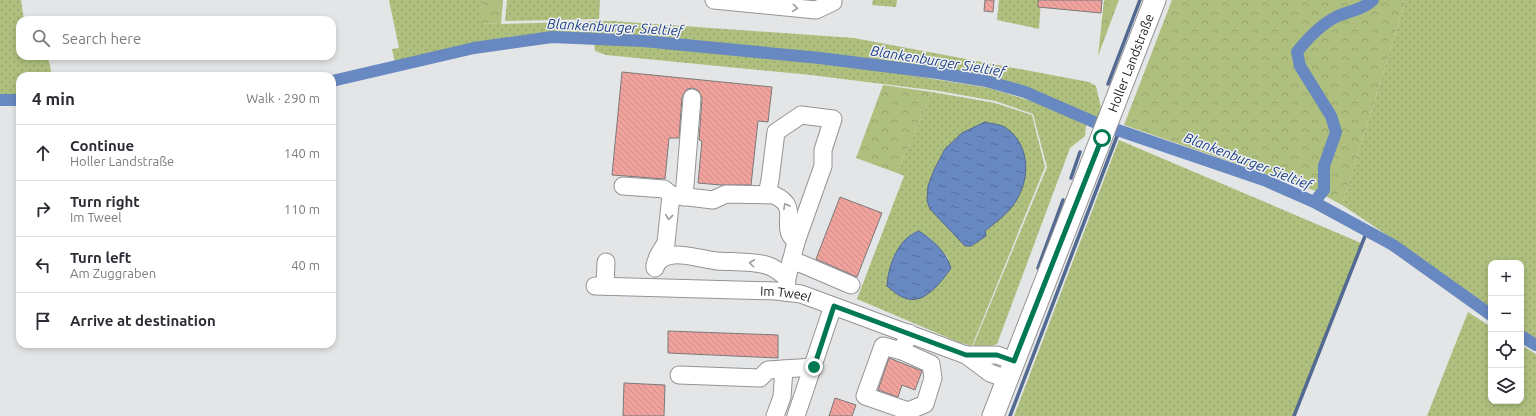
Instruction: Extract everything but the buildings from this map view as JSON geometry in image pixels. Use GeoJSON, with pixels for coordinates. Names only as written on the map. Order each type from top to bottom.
{"type":"FeatureCollection","features":[{"type":"Feature","properties":{"kind":"main road","name":"Holler Landstraße"},"geometry":{"type":"LineString","coordinates":[[993,416],[1155,0]]}},
{"type":"Feature","properties":{"kind":"street"},"geometry":{"type":"LineString","coordinates":[[714,0],[816,10],[833,2],[833,0]]}},
{"type":"Feature","properties":{"kind":"street"},"geometry":{"type":"LineString","coordinates":[[651,288],[658,256],[666,243],[678,196],[692,98]]}},
{"type":"Feature","properties":{"kind":"street"},"geometry":{"type":"LineString","coordinates":[[767,194],[776,132],[801,115],[833,119],[823,150],[823,166],[796,242],[786,285]]}},
{"type":"Feature","properties":{"kind":"street"},"geometry":{"type":"LineString","coordinates":[[623,186],[664,189],[678,196],[713,200],[726,194],[767,194],[779,197],[787,207],[790,234],[796,242]]}},
{"type":"Feature","properties":{"kind":"street"},"geometry":{"type":"LineString","coordinates":[[656,265],[662,259],[672,255],[682,254],[715,261],[765,265],[776,269],[786,285]]}},
{"type":"Feature","properties":{"kind":"street"},"geometry":{"type":"LineString","coordinates":[[791,261],[802,264],[851,285]]}},
{"type":"Feature","properties":{"kind":"street","name":"Im Tweel"},"geometry":{"type":"LineString","coordinates":[[606,262],[600,286],[651,288],[786,285],[801,294],[966,355],[997,355],[1010,370]]}},
{"type":"Feature","properties":{"kind":"street"},"geometry":{"type":"LineString","coordinates":[[798,415],[834,306]]}},
{"type":"Feature","properties":{"kind":"street"},"geometry":{"type":"LineString","coordinates":[[902,351],[909,333]]}},
{"type":"Feature","properties":{"kind":"street"},"geometry":{"type":"LineString","coordinates":[[679,374],[760,378],[768,370],[814,367]]}},
{"type":"Feature","properties":{"kind":"street"},"geometry":{"type":"LineString","coordinates":[[776,416],[782,398],[784,369]]}},
{"type":"Feature","properties":{"kind":"green space"},"geometry":{"type":"Polygon","coordinates":[[[0,0],[21,0],[23,16],[16,16],[16,60],[48,60],[51,72],[16,72],[16,97],[0,97],[0,0]]]}},
{"type":"Feature","properties":{"kind":"green space"},"geometry":{"type":"Polygon","coordinates":[[[389,0],[483,0],[482,23],[501,24],[613,21],[854,38],[1089,82],[1096,86],[1101,108],[1097,120],[1025,89],[963,75],[829,56],[708,44],[554,33],[477,44],[395,63],[392,49],[399,48],[389,0]]]}},
{"type":"Feature","properties":{"kind":"green space"},"geometry":{"type":"Polygon","coordinates":[[[483,0],[503,0],[501,24],[481,23],[483,0]]]}},
{"type":"Feature","properties":{"kind":"green space"},"geometry":{"type":"Polygon","coordinates":[[[507,0],[600,0],[599,19],[505,21],[507,0]]]}},
{"type":"Feature","properties":{"kind":"green space"},"geometry":{"type":"Polygon","coordinates":[[[873,0],[897,0],[896,7],[872,5],[873,0]]]}},
{"type":"Feature","properties":{"kind":"green space"},"geometry":{"type":"Polygon","coordinates":[[[999,0],[1041,0],[1039,29],[997,20],[999,0]]]}},
{"type":"Feature","properties":{"kind":"green space"},"geometry":{"type":"Polygon","coordinates":[[[1104,0],[1119,0],[1098,56],[1104,0]]]}},
{"type":"Feature","properties":{"kind":"green space"},"geometry":{"type":"Polygon","coordinates":[[[1172,0],[1406,0],[1342,205],[1316,191],[1124,125],[1172,0]]]}},
{"type":"Feature","properties":{"kind":"green space"},"geometry":{"type":"Polygon","coordinates":[[[1406,0],[1536,0],[1536,342],[1524,335],[1524,260],[1488,260],[1488,309],[1402,245],[1342,205],[1406,0]]]}},
{"type":"Feature","properties":{"kind":"green space"},"geometry":{"type":"Polygon","coordinates":[[[594,42],[803,60],[879,70],[989,88],[1044,105],[1086,125],[1085,136],[1070,148],[997,344],[988,347],[973,346],[1047,167],[1033,114],[995,101],[939,91],[811,75],[606,55],[595,51],[594,42]]]}},
{"type":"Feature","properties":{"kind":"green space"},"geometry":{"type":"Polygon","coordinates":[[[883,85],[932,92],[897,173],[856,158],[883,85]]]}},
{"type":"Feature","properties":{"kind":"green space"},"geometry":{"type":"Polygon","coordinates":[[[932,92],[995,103],[1032,115],[1045,167],[972,346],[958,342],[857,299],[904,176],[897,173],[932,92]],[[945,149],[936,165],[930,184],[930,209],[943,222],[985,231],[1011,208],[945,149]],[[919,231],[913,233],[893,257],[925,296],[943,279],[948,258],[930,238],[919,231]]]}},
{"type":"Feature","properties":{"kind":"green space"},"geometry":{"type":"Polygon","coordinates":[[[1119,140],[1361,243],[1295,416],[1014,416],[1119,140]]]}},
{"type":"Feature","properties":{"kind":"green space"},"geometry":{"type":"Polygon","coordinates":[[[1468,312],[1488,325],[1488,404],[1524,404],[1524,347],[1536,354],[1536,416],[1427,416],[1468,312]]]}},
{"type":"Feature","properties":{"kind":"water"},"geometry":{"type":"Polygon","coordinates":[[[985,122],[1004,127],[1015,136],[1021,145],[1024,156],[1026,166],[1025,178],[1017,199],[1011,208],[985,231],[986,236],[971,246],[965,246],[930,209],[927,201],[928,186],[934,170],[945,149],[962,133],[985,122]]]}},
{"type":"Feature","properties":{"kind":"water"},"geometry":{"type":"Polygon","coordinates":[[[919,231],[938,247],[946,257],[951,268],[932,291],[919,299],[912,300],[900,296],[887,286],[889,270],[900,246],[905,240],[919,231]]]}},
{"type":"Feature","properties":{"kind":"waterway"},"geometry":{"type":"LineString","coordinates":[[1108,84],[1140,0]]}},
{"type":"Feature","properties":{"kind":"waterway"},"geometry":{"type":"LineString","coordinates":[[1314,202],[1324,190],[1324,166],[1336,132],[1331,116],[1300,66],[1297,52],[1310,37],[1325,24],[1336,17],[1365,6],[1373,0]]}},
{"type":"Feature","properties":{"kind":"waterway","name":"Blankenburger Sieltief"},"geometry":{"type":"LineString","coordinates":[[336,80],[474,48],[552,37],[643,41],[820,58],[938,73],[986,81],[1025,92],[1094,122],[1264,180],[1314,202],[1393,245],[1488,313]]}},
{"type":"Feature","properties":{"kind":"waterway","name":"Blankenburger Sieltief"},"geometry":{"type":"LineString","coordinates":[[0,100],[16,100]]}},
{"type":"Feature","properties":{"kind":"waterway"},"geometry":{"type":"LineString","coordinates":[[1010,416],[1119,131]]}},
{"type":"Feature","properties":{"kind":"waterway"},"geometry":{"type":"LineString","coordinates":[[1071,178],[1080,152]]}},
{"type":"Feature","properties":{"kind":"waterway"},"geometry":{"type":"LineString","coordinates":[[1038,268],[1063,200]]}},
{"type":"Feature","properties":{"kind":"waterway"},"geometry":{"type":"LineString","coordinates":[[1294,416],[1367,231]]}},
{"type":"Feature","properties":{"kind":"waterway","name":"Blankenburger Sieltief"},"geometry":{"type":"LineString","coordinates":[[1524,338],[1536,345]]}},
{"type":"Feature","properties":{"kind":"route"},"geometry":{"type":"LineString","coordinates":[[814,367],[834,306],[966,355],[997,355],[1014,361],[1102,138]]}}]}
